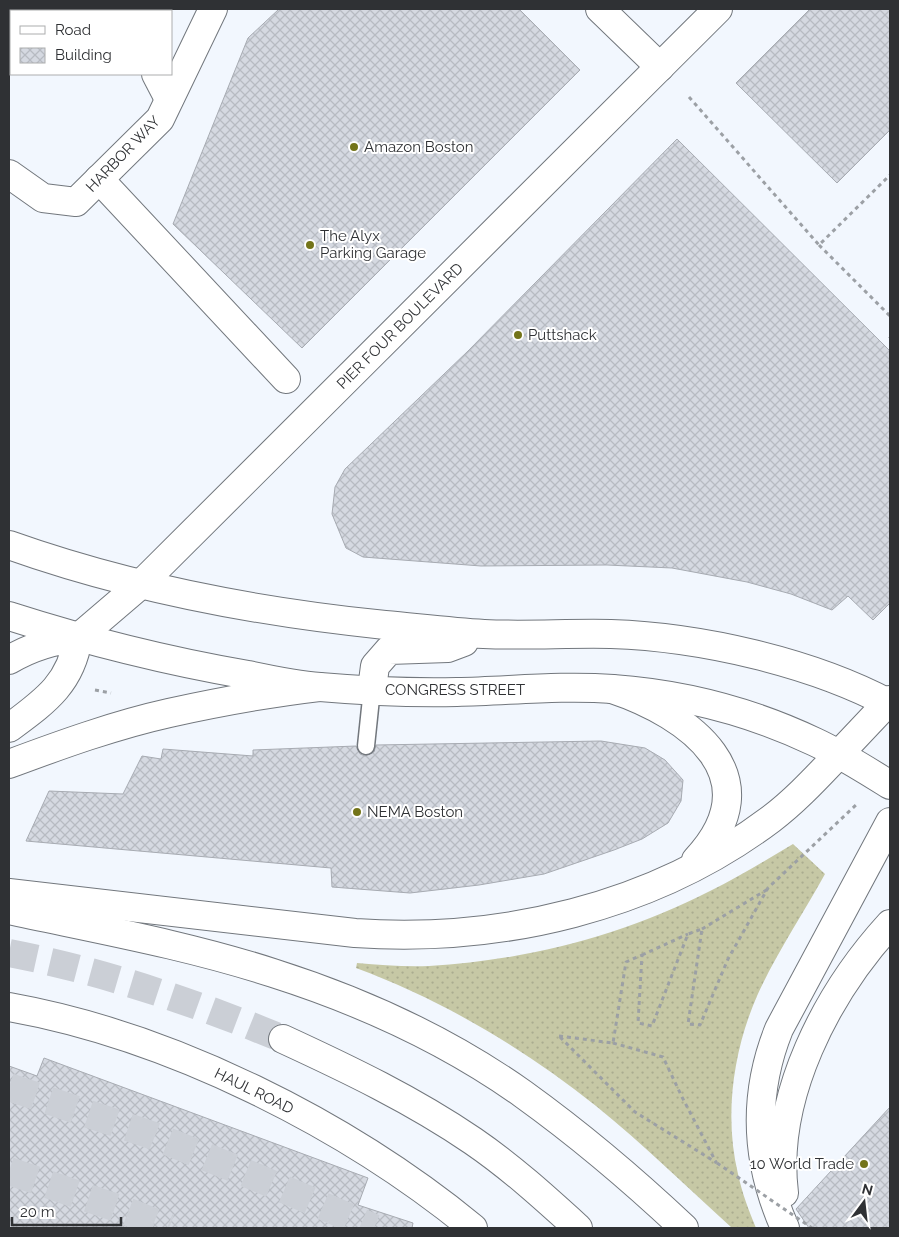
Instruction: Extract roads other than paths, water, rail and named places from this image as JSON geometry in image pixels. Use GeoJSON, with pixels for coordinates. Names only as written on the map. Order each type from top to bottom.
{"type":"FeatureCollection","features":[{"type":"Feature","properties":{"kind":"main road","name":"HARBOR WAY"},"geometry":{"type":"LineString","coordinates":[[9,174],[43,198],[76,202],[160,119],[213,9]]}},
{"type":"Feature","properties":{"kind":"main road"},"geometry":{"type":"LineString","coordinates":[[600,9],[660,68]]}},
{"type":"Feature","properties":{"kind":"main road","name":"PIER FOUR BOULEVARD"},"geometry":{"type":"LineString","coordinates":[[78,638],[140,585],[718,9]]}},
{"type":"Feature","properties":{"kind":"main road"},"geometry":{"type":"LineString","coordinates":[[157,75],[169,99]]}},
{"type":"Feature","properties":{"kind":"main road"},"geometry":{"type":"LineString","coordinates":[[99,179],[286,379]]}},
{"type":"Feature","properties":{"kind":"main road"},"geometry":{"type":"LineString","coordinates":[[9,545],[78,568],[140,585],[299,615],[350,622],[484,634],[612,634],[668,639],[706,645],[773,660],[820,674],[889,702],[809,785],[772,818],[730,847],[682,873],[624,897],[563,915],[497,928],[432,935],[387,935],[321,930],[9,893]]}},
{"type":"Feature","properties":{"kind":"main road","name":"CONGRESS STREET"},"geometry":{"type":"LineString","coordinates":[[9,616],[78,638],[211,669],[319,686],[372,690],[455,692],[558,688],[612,689],[662,695],[743,714],[787,729],[839,754],[890,785]]}},
{"type":"Feature","properties":{"kind":"main road"},"geometry":{"type":"LineString","coordinates":[[372,690],[375,666],[389,650],[448,648],[484,634]]}},
{"type":"Feature","properties":{"kind":"main road"},"geometry":{"type":"LineString","coordinates":[[9,660],[37,646],[56,640],[78,638],[76,653],[62,682],[43,703],[9,728]]}},
{"type":"Feature","properties":{"kind":"main road"},"geometry":{"type":"LineString","coordinates":[[9,764],[118,727],[167,714],[257,695],[319,686]]}},
{"type":"Feature","properties":{"kind":"main road"},"geometry":{"type":"LineString","coordinates":[[612,689],[646,702],[678,720],[704,741],[720,766],[726,787],[723,820],[719,831],[703,854],[682,873]]}},
{"type":"Feature","properties":{"kind":"main road"},"geometry":{"type":"LineString","coordinates":[[785,1228],[770,1188],[762,1152],[762,1104],[765,1072],[769,1056],[779,1029],[890,822]]}},
{"type":"Feature","properties":{"kind":"main road"},"geometry":{"type":"LineString","coordinates":[[9,910],[239,962],[325,991],[386,1016],[461,1055],[522,1093],[598,1152],[684,1228]]}},
{"type":"Feature","properties":{"kind":"main road"},"geometry":{"type":"LineString","coordinates":[[791,1228],[783,1186],[783,1147],[790,1109],[801,1069],[814,1036],[842,986],[864,955],[890,924]]}},
{"type":"Feature","properties":{"kind":"main road","name":"HAUL ROAD"},"geometry":{"type":"LineString","coordinates":[[9,1007],[51,1015],[133,1040],[212,1070],[273,1099],[322,1125],[390,1166],[473,1228]]}},
{"type":"Feature","properties":{"kind":"main road"},"geometry":{"type":"LineString","coordinates":[[283,1039],[389,1090],[455,1129],[520,1177],[578,1228]]}},
{"type":"Feature","properties":{"kind":"lane"},"geometry":{"type":"LineString","coordinates":[[366,746],[372,690]]}},
{"type":"Feature","properties":{"kind":"tunnel"},"geometry":{"type":"LineString","coordinates":[[9,953],[113,978],[216,1012],[283,1039]]}},
{"type":"Feature","properties":{"kind":"tunnel"},"geometry":{"type":"LineString","coordinates":[[9,1087],[154,1136],[374,1228]]}},
{"type":"Feature","properties":{"kind":"tunnel"},"geometry":{"type":"LineString","coordinates":[[9,1171],[126,1211],[169,1228]]}},
{"type":"Feature","properties":{"kind":"place","name":"Amazon Boston"},"geometry":{"type":"Point","coordinates":[354,147]}},
{"type":"Feature","properties":{"kind":"place","name":"The Alyx Parking Garage"},"geometry":{"type":"Point","coordinates":[310,245]}},
{"type":"Feature","properties":{"kind":"place","name":"Puttshack"},"geometry":{"type":"Point","coordinates":[518,335]}},
{"type":"Feature","properties":{"kind":"place","name":"NEMA Boston"},"geometry":{"type":"Point","coordinates":[357,812]}},
{"type":"Feature","properties":{"kind":"place","name":"10 World Trade"},"geometry":{"type":"Point","coordinates":[864,1164]}}]}
